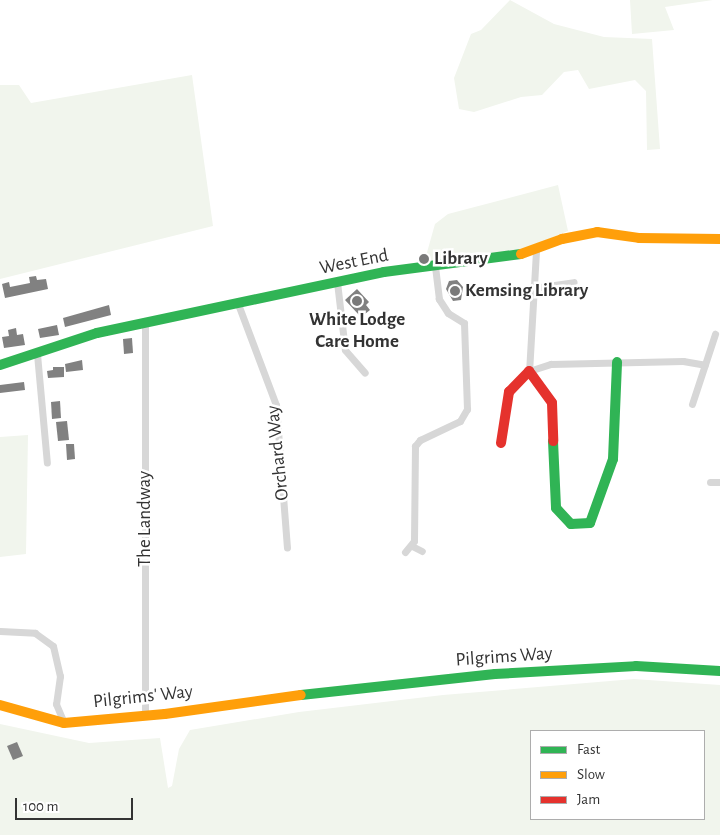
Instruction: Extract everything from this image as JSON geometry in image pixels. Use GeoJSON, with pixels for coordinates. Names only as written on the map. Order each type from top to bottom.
{"type":"FeatureCollection","features":[{"type":"Feature","properties":{"kind":"street","name":"West End"},"geometry":{"type":"LineString","coordinates":[[0,365],[37,354],[97,332],[384,272],[435,268],[536,251],[562,240],[598,232],[639,238],[720,239]]}},
{"type":"Feature","properties":{"kind":"street"},"geometry":{"type":"LineString","coordinates":[[536,251],[529,371],[552,403],[556,508],[571,524],[590,523],[613,459],[616,362]]}},
{"type":"Feature","properties":{"kind":"street"},"geometry":{"type":"LineString","coordinates":[[405,552],[412,546],[414,446],[420,440],[460,421],[467,409],[464,323],[448,313],[439,299],[435,268]]}},
{"type":"Feature","properties":{"kind":"street"},"geometry":{"type":"LineString","coordinates":[[337,282],[345,350],[365,373]]}},
{"type":"Feature","properties":{"kind":"street"},"geometry":{"type":"LineString","coordinates":[[534,288],[574,282]]}},
{"type":"Feature","properties":{"kind":"street","name":"Orchard Way"},"geometry":{"type":"LineString","coordinates":[[238,304],[276,405],[287,548]]}},
{"type":"Feature","properties":{"kind":"street","name":"The Landway"},"geometry":{"type":"LineString","coordinates":[[145,322],[145,715]]}},
{"type":"Feature","properties":{"kind":"street"},"geometry":{"type":"LineString","coordinates":[[692,404],[715,334]]}},
{"type":"Feature","properties":{"kind":"street"},"geometry":{"type":"LineString","coordinates":[[37,354],[47,463]]}},
{"type":"Feature","properties":{"kind":"street"},"geometry":{"type":"LineString","coordinates":[[501,443],[509,392],[529,371],[551,364],[683,361],[705,365]]}},
{"type":"Feature","properties":{"kind":"street"},"geometry":{"type":"LineString","coordinates":[[710,482],[720,482]]}},
{"type":"Feature","properties":{"kind":"street"},"geometry":{"type":"LineString","coordinates":[[412,546],[422,551]]}},
{"type":"Feature","properties":{"kind":"street"},"geometry":{"type":"LineString","coordinates":[[0,631],[35,633],[53,646],[60,676],[56,704],[64,723]]}},
{"type":"Feature","properties":{"kind":"street","name":"Pilgrims Way"},"geometry":{"type":"LineString","coordinates":[[292,696],[513,673],[636,666],[720,671]]}},
{"type":"Feature","properties":{"kind":"street","name":"Pilgrims' Way"},"geometry":{"type":"LineString","coordinates":[[0,705],[64,723],[145,715],[292,696]]}},
{"type":"Feature","properties":{"kind":"shaded area"},"geometry":{"type":"Polygon","coordinates":[[[510,0],[554,24],[604,37],[652,39],[660,149],[647,150],[646,91],[635,80],[589,89],[578,70],[564,72],[542,95],[521,97],[474,112],[459,109],[454,78],[471,34],[481,30],[510,0]]]}},
{"type":"Feature","properties":{"kind":"shaded area"},"geometry":{"type":"Polygon","coordinates":[[[630,0],[713,0],[665,7],[674,30],[632,34],[630,0]]]}},
{"type":"Feature","properties":{"kind":"shaded area"},"geometry":{"type":"Polygon","coordinates":[[[192,75],[213,226],[0,279],[0,85],[19,85],[31,103],[192,75]]]}},
{"type":"Feature","properties":{"kind":"shaded area"},"geometry":{"type":"Polygon","coordinates":[[[558,185],[568,231],[519,251],[424,263],[435,224],[448,214],[558,185]]]}},
{"type":"Feature","properties":{"kind":"shaded area"},"geometry":{"type":"Polygon","coordinates":[[[28,435],[26,554],[0,557],[0,437],[28,435]]]}},
{"type":"Feature","properties":{"kind":"shaded area"},"geometry":{"type":"Polygon","coordinates":[[[634,679],[720,685],[720,835],[0,835],[0,724],[89,743],[160,738],[168,788],[172,786],[179,749],[190,730],[299,712],[443,695],[634,679]]]}},
{"type":"Feature","properties":{"kind":"building"},"geometry":{"type":"Polygon","coordinates":[[[36,276],[37,280],[46,279],[48,289],[5,298],[2,284],[9,282],[10,287],[30,283],[29,277],[36,276]]]}},
{"type":"Feature","properties":{"kind":"building","name":"Kemsing Library"},"geometry":{"type":"Polygon","coordinates":[[[457,280],[463,287],[461,300],[453,301],[446,289],[449,281],[457,280]]]}},
{"type":"Feature","properties":{"kind":"building","name":"White Lodge Care Home"},"geometry":{"type":"Polygon","coordinates":[[[357,289],[369,302],[366,305],[370,310],[365,314],[363,312],[359,315],[345,300],[357,289]]]}},
{"type":"Feature","properties":{"kind":"building"},"geometry":{"type":"Polygon","coordinates":[[[109,305],[111,315],[65,327],[63,318],[109,305]]]}},
{"type":"Feature","properties":{"kind":"building"},"geometry":{"type":"Polygon","coordinates":[[[57,325],[59,335],[40,338],[38,329],[57,325]]]}},
{"type":"Feature","properties":{"kind":"building"},"geometry":{"type":"Polygon","coordinates":[[[16,328],[17,335],[23,334],[25,345],[4,348],[2,337],[9,336],[8,330],[16,328]]]}},
{"type":"Feature","properties":{"kind":"building"},"geometry":{"type":"Polygon","coordinates":[[[132,338],[133,353],[124,354],[123,339],[132,338]]]}},
{"type":"Feature","properties":{"kind":"building"},"geometry":{"type":"Polygon","coordinates":[[[82,360],[83,370],[66,372],[65,364],[82,360]]]}},
{"type":"Feature","properties":{"kind":"building"},"geometry":{"type":"Polygon","coordinates":[[[53,367],[64,367],[64,377],[48,378],[47,371],[53,370],[53,367]]]}},
{"type":"Feature","properties":{"kind":"building"},"geometry":{"type":"Polygon","coordinates":[[[24,382],[25,390],[0,393],[0,385],[24,382]]]}},
{"type":"Feature","properties":{"kind":"building"},"geometry":{"type":"Polygon","coordinates":[[[60,401],[61,418],[52,419],[51,402],[60,401]]]}},
{"type":"Feature","properties":{"kind":"building"},"geometry":{"type":"Polygon","coordinates":[[[67,421],[69,440],[58,441],[56,422],[67,421]]]}},
{"type":"Feature","properties":{"kind":"building"},"geometry":{"type":"Polygon","coordinates":[[[66,444],[74,444],[75,459],[67,460],[66,444]]]}},
{"type":"Feature","properties":{"kind":"building"},"geometry":{"type":"Polygon","coordinates":[[[17,742],[23,756],[13,760],[7,746],[17,742]]]}},
{"type":"Feature","properties":{"kind":"traffic: fast"},"geometry":{"type":"LineString","coordinates":[[0,365],[97,333],[384,272],[521,254]]}},
{"type":"Feature","properties":{"kind":"traffic: fast"},"geometry":{"type":"LineString","coordinates":[[553,441],[556,508],[571,524],[590,523],[613,459],[617,362]]}},
{"type":"Feature","properties":{"kind":"traffic: fast"},"geometry":{"type":"LineString","coordinates":[[301,695],[495,674],[636,666],[720,671]]}},
{"type":"Feature","properties":{"kind":"traffic: slow"},"geometry":{"type":"LineString","coordinates":[[521,254],[562,239],[597,232],[639,238],[720,239]]}},
{"type":"Feature","properties":{"kind":"traffic: slow"},"geometry":{"type":"LineString","coordinates":[[0,705],[64,723],[165,714],[301,695]]}},
{"type":"Feature","properties":{"kind":"traffic: jam"},"geometry":{"type":"LineString","coordinates":[[501,443],[509,392],[529,371],[552,403],[553,441]]}},
{"type":"Feature","properties":{"kind":"place","name":"Library"},"geometry":{"type":"Point","coordinates":[424,259]}},
{"type":"Feature","properties":{"kind":"place","name":"Kemsing Library"},"geometry":{"type":"Point","coordinates":[455,291]}},
{"type":"Feature","properties":{"kind":"place","name":"White Lodge Care Home"},"geometry":{"type":"Point","coordinates":[357,301]}}]}
